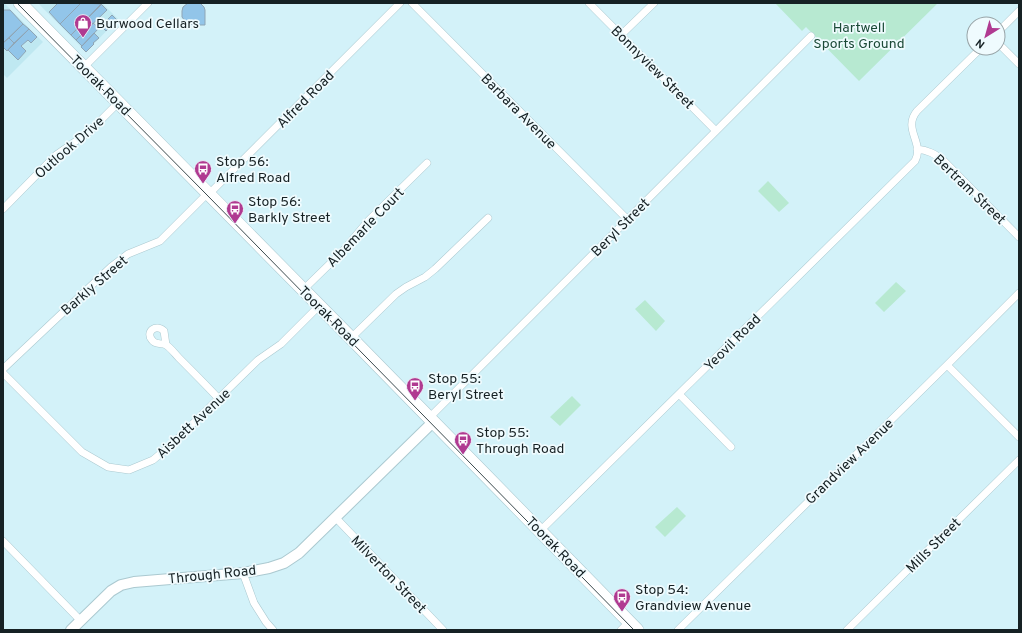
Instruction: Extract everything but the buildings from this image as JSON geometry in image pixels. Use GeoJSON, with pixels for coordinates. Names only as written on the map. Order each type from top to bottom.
{"type":"FeatureCollection","features":[{"type":"Feature","properties":{"kind":"highway","name":"Toorak Road"},"geometry":{"type":"LineString","coordinates":[[20,3],[540,531],[629,627]]}},
{"type":"Feature","properties":{"kind":"street"},"geometry":{"type":"LineString","coordinates":[[84,68],[148,3]]}},
{"type":"Feature","properties":{"kind":"street","name":"Alfred Road"},"geometry":{"type":"LineString","coordinates":[[209,194],[400,3]]}},
{"type":"Feature","properties":{"kind":"street","name":"Barbara Avenue"},"geometry":{"type":"LineString","coordinates":[[412,3],[627,219]]}},
{"type":"Feature","properties":{"kind":"street","name":"Bonnyview Street"},"geometry":{"type":"LineString","coordinates":[[589,3],[716,131]]}},
{"type":"Feature","properties":{"kind":"street"},"geometry":{"type":"LineString","coordinates":[[621,36],[654,3]]}},
{"type":"Feature","properties":{"kind":"street"},"geometry":{"type":"LineString","coordinates":[[1006,24],[1019,11]]}},
{"type":"Feature","properties":{"kind":"street","name":"Beryl Street"},"geometry":{"type":"LineString","coordinates":[[431,420],[627,219],[811,36]]}},
{"type":"Feature","properties":{"kind":"street"},"geometry":{"type":"LineString","coordinates":[[1006,51],[1019,64]]}},
{"type":"Feature","properties":{"kind":"street"},"geometry":{"type":"LineString","coordinates":[[917,149],[911,126],[914,114],[973,56]]}},
{"type":"Feature","properties":{"kind":"street","name":"Outlook Drive"},"geometry":{"type":"LineString","coordinates":[[3,209],[56,155],[96,126],[118,103]]}},
{"type":"Feature","properties":{"kind":"street","name":"Bertram Street"},"geometry":{"type":"LineString","coordinates":[[917,149],[931,152],[944,161],[1019,237]]}},
{"type":"Feature","properties":{"kind":"street","name":"Yeovil Road"},"geometry":{"type":"LineString","coordinates":[[540,531],[913,163],[916,158],[917,149]]}},
{"type":"Feature","properties":{"kind":"street","name":"Albemarle Court"},"geometry":{"type":"LineString","coordinates":[[303,290],[342,252],[368,222],[427,163]]}},
{"type":"Feature","properties":{"kind":"street","name":"Barkly Street"},"geometry":{"type":"LineString","coordinates":[[3,369],[111,267],[128,254],[160,241],[209,194]]}},
{"type":"Feature","properties":{"kind":"street"},"geometry":{"type":"LineString","coordinates":[[351,338],[396,294],[425,277],[435,269],[488,218]]}},
{"type":"Feature","properties":{"kind":"street","name":"Grandview Avenue"},"geometry":{"type":"LineString","coordinates":[[678,630],[1019,293]]}},
{"type":"Feature","properties":{"kind":"street","name":"Aisbett Avenue"},"geometry":{"type":"LineString","coordinates":[[3,373],[82,452],[108,467],[129,470],[154,460],[258,360],[281,344],[319,306]]}},
{"type":"Feature","properties":{"kind":"street"},"geometry":{"type":"LineString","coordinates":[[166,345],[219,399]]}},
{"type":"Feature","properties":{"kind":"street"},"geometry":{"type":"LineString","coordinates":[[947,365],[1019,437]]}},
{"type":"Feature","properties":{"kind":"street"},"geometry":{"type":"LineString","coordinates":[[679,394],[731,447]]}},
{"type":"Feature","properties":{"kind":"street","name":"Through Road"},"geometry":{"type":"LineString","coordinates":[[71,630],[111,592],[121,585],[134,582],[243,573],[269,568],[284,563],[300,553],[336,518],[431,420]]}},
{"type":"Feature","properties":{"kind":"street","name":"Mills Street"},"geometry":{"type":"LineString","coordinates":[[847,630],[1019,460]]}},
{"type":"Feature","properties":{"kind":"street","name":"Milverton Street"},"geometry":{"type":"LineString","coordinates":[[336,518],[443,630]]}},
{"type":"Feature","properties":{"kind":"street"},"geometry":{"type":"LineString","coordinates":[[3,541],[81,621]]}},
{"type":"Feature","properties":{"kind":"street"},"geometry":{"type":"LineString","coordinates":[[243,573],[254,603],[273,630]]}},
{"type":"Feature","properties":{"kind":"shaded area"},"geometry":{"type":"Polygon","coordinates":[[[3,3],[43,42],[7,78],[3,74],[3,3]]]}},
{"type":"Feature","properties":{"kind":"shaded area"},"geometry":{"type":"Polygon","coordinates":[[[38,3],[102,3],[118,19],[86,52],[38,3]]]}},
{"type":"Feature","properties":{"kind":"green space","name":"Hartwell Sports Ground"},"geometry":{"type":"Polygon","coordinates":[[[775,3],[938,3],[859,81],[806,27],[802,31],[775,3]]]}},
{"type":"Feature","properties":{"kind":"green space"},"geometry":{"type":"Polygon","coordinates":[[[768,181],[789,203],[779,212],[758,191],[768,181]]]}},
{"type":"Feature","properties":{"kind":"green space"},"geometry":{"type":"Polygon","coordinates":[[[896,282],[906,291],[884,312],[875,303],[896,282]]]}},
{"type":"Feature","properties":{"kind":"green space"},"geometry":{"type":"Polygon","coordinates":[[[645,300],[665,321],[656,331],[635,309],[645,300]]]}},
{"type":"Feature","properties":{"kind":"green space"},"geometry":{"type":"Polygon","coordinates":[[[572,396],[581,405],[560,426],[550,417],[572,396]]]}},
{"type":"Feature","properties":{"kind":"green space"},"geometry":{"type":"Polygon","coordinates":[[[677,507],[686,516],[665,537],[655,527],[677,507]]]}},
{"type":"Feature","properties":{"kind":"tram line"},"geometry":{"type":"LineString","coordinates":[[17,3],[634,630]]}},
{"type":"Feature","properties":{"kind":"place","name":"Burwood Cellars"},"geometry":{"type":"Point","coordinates":[83,38]}},
{"type":"Feature","properties":{"kind":"place","name":"Stop 56: Alfred Road"},"geometry":{"type":"Point","coordinates":[203,184]}},
{"type":"Feature","properties":{"kind":"place","name":"Stop 56: Barkly Street"},"geometry":{"type":"Point","coordinates":[235,224]}},
{"type":"Feature","properties":{"kind":"place","name":"Stop 55: Beryl Street"},"geometry":{"type":"Point","coordinates":[415,401]}},
{"type":"Feature","properties":{"kind":"place","name":"Stop 55: Through Road"},"geometry":{"type":"Point","coordinates":[463,455]}},
{"type":"Feature","properties":{"kind":"place","name":"Stop 54: Grandview Avenue"},"geometry":{"type":"Point","coordinates":[622,612]}}]}
